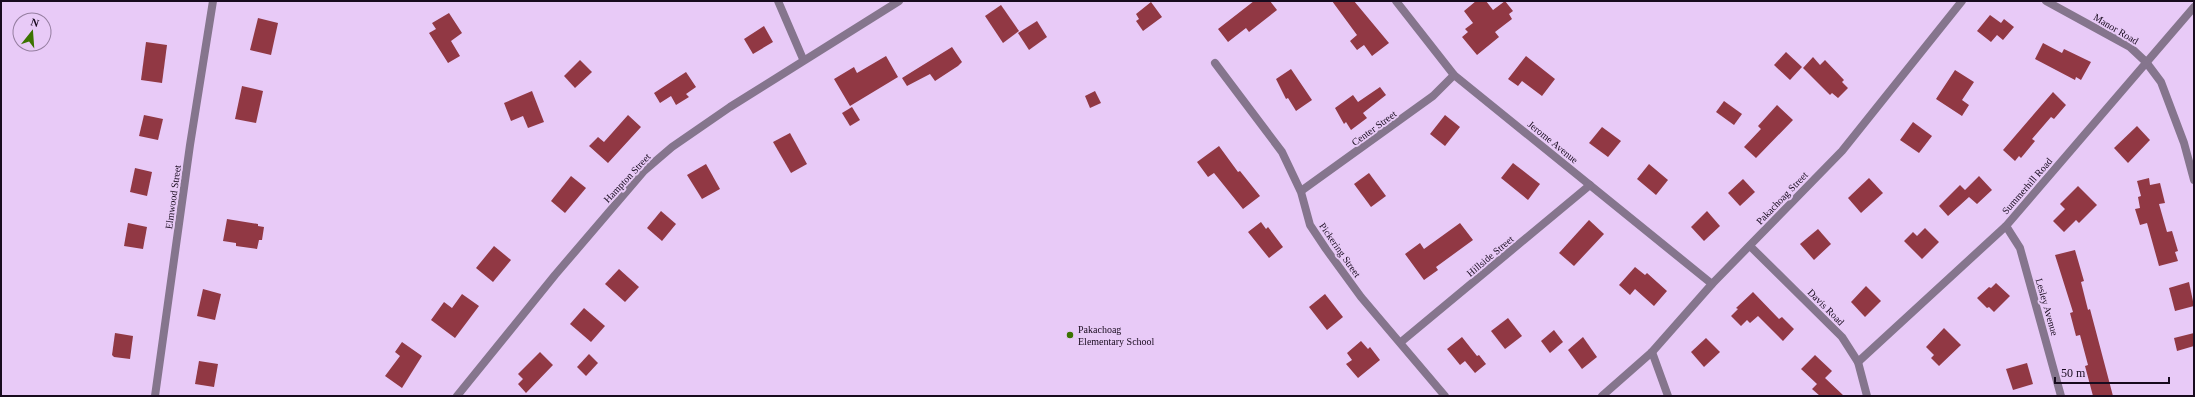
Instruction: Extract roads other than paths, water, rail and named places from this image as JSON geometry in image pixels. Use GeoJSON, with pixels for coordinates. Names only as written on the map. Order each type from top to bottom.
{"type":"FeatureCollection","features":[{"type":"Feature","properties":{"kind":"street","name":"Elmwood Street"},"geometry":{"type":"LineString","coordinates":[[154,396],[190,145],[213,1]]}},
{"type":"Feature","properties":{"kind":"street"},"geometry":{"type":"LineString","coordinates":[[778,1],[804,59]]}},
{"type":"Feature","properties":{"kind":"street","name":"Hampton Street"},"geometry":{"type":"LineString","coordinates":[[457,396],[555,276],[644,171],[672,147],[804,59],[899,1]]}},
{"type":"Feature","properties":{"kind":"street","name":"Jerome Avenue"},"geometry":{"type":"LineString","coordinates":[[1396,1],[1454,75],[1712,284]]}},
{"type":"Feature","properties":{"kind":"street","name":"Pakachoag Street"},"geometry":{"type":"LineString","coordinates":[[1602,396],[1652,352],[1712,284],[1842,151],[1962,1]]}},
{"type":"Feature","properties":{"kind":"street","name":"Manor Road"},"geometry":{"type":"LineString","coordinates":[[2046,1],[2130,47],[2146,62],[2161,82],[2184,143],[2194,180]]}},
{"type":"Feature","properties":{"kind":"street","name":"Summerhill Road"},"geometry":{"type":"LineString","coordinates":[[1858,362],[2006,226],[2194,7]]}},
{"type":"Feature","properties":{"kind":"street","name":"Pickering Street"},"geometry":{"type":"LineString","coordinates":[[1215,63],[1282,152],[1301,191],[1310,225],[1326,249],[1361,297],[1401,342],[1445,396]]}},
{"type":"Feature","properties":{"kind":"street","name":"Center Street"},"geometry":{"type":"LineString","coordinates":[[1301,191],[1433,96],[1454,75]]}},
{"type":"Feature","properties":{"kind":"street","name":"Hillside Street"},"geometry":{"type":"LineString","coordinates":[[1401,342],[1590,185]]}},
{"type":"Feature","properties":{"kind":"street","name":"Lesley Avenue"},"geometry":{"type":"LineString","coordinates":[[2006,226],[2020,248],[2061,396]]}},
{"type":"Feature","properties":{"kind":"street","name":"Davis Road"},"geometry":{"type":"LineString","coordinates":[[1750,246],[1832,326],[1858,362],[1867,396]]}},
{"type":"Feature","properties":{"kind":"street"},"geometry":{"type":"LineString","coordinates":[[1652,352],[1668,396]]}},
{"type":"Feature","properties":{"kind":"place","name":"Pakachoag Elementary School"},"geometry":{"type":"Point","coordinates":[1070,335]}}]}
